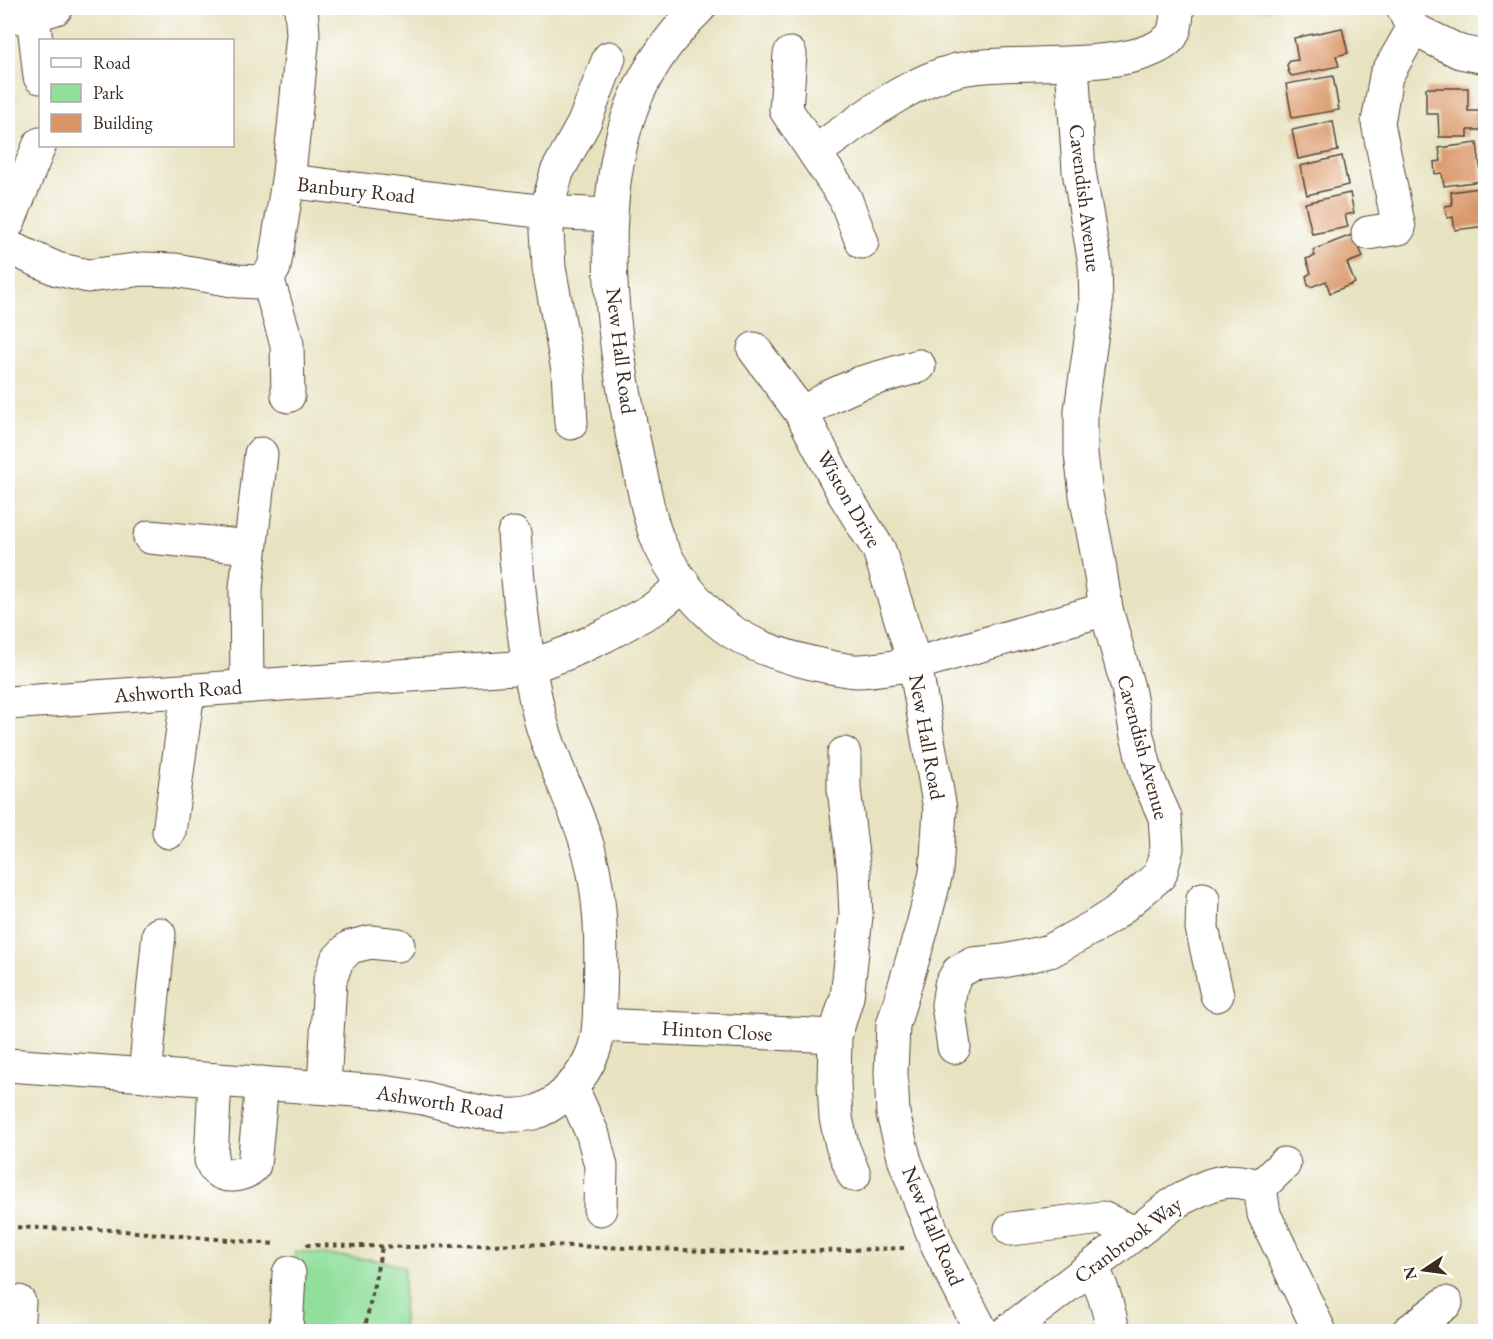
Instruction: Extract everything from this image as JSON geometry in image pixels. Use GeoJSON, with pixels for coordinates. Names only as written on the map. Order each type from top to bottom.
{"type":"FeatureCollection","features":[{"type":"Feature","properties":{"kind":"street"},"geometry":{"type":"LineString","coordinates":[[288,181],[303,34],[301,8]]}},
{"type":"Feature","properties":{"kind":"street","name":"New Hall Road"},"geometry":{"type":"LineString","coordinates":[[699,8],[672,37],[641,83],[627,121],[616,167],[609,215],[613,311],[621,375],[646,498],[660,545],[684,584],[712,616],[752,644],[805,662],[855,671],[915,664],[940,809],[936,873],[893,1025],[891,1073],[893,1114],[904,1161],[938,1246],[982,1332]]}},
{"type":"Feature","properties":{"kind":"street"},"geometry":{"type":"LineString","coordinates":[[815,152],[889,100],[947,74],[992,65],[1072,64],[1127,57],[1154,49],[1172,37],[1177,8]]}},
{"type":"Feature","properties":{"kind":"street"},"geometry":{"type":"LineString","coordinates":[[32,13],[39,69]]}},
{"type":"Feature","properties":{"kind":"street"},"geometry":{"type":"LineString","coordinates":[[1384,230],[1378,123],[1386,76],[1408,18],[1460,52],[1485,57]]}},
{"type":"Feature","properties":{"kind":"street"},"geometry":{"type":"LineString","coordinates":[[790,54],[786,110],[845,198],[862,242]]}},
{"type":"Feature","properties":{"kind":"street"},"geometry":{"type":"LineString","coordinates":[[571,423],[568,370],[549,268],[546,212],[557,172],[584,123],[609,58]]}},
{"type":"Feature","properties":{"kind":"street","name":"Cavendish Avenue"},"geometry":{"type":"LineString","coordinates":[[1072,64],[1079,171],[1095,264],[1096,305],[1081,410],[1081,454],[1106,609],[1128,688],[1148,778],[1165,817],[1167,848],[1160,875]]}},
{"type":"Feature","properties":{"kind":"street"},"geometry":{"type":"LineString","coordinates":[[8,223],[39,146]]}},
{"type":"Feature","properties":{"kind":"street","name":"Banbury Road"},"geometry":{"type":"LineString","coordinates":[[267,277],[274,268],[288,181],[546,212],[609,215]]}},
{"type":"Feature","properties":{"kind":"street"},"geometry":{"type":"LineString","coordinates":[[8,247],[57,269],[88,276],[143,269],[175,270],[238,281],[258,282],[267,277],[287,344],[288,396]]}},
{"type":"Feature","properties":{"kind":"street","name":"Wiston Drive"},"geometry":{"type":"LineString","coordinates":[[754,349],[802,414],[844,494],[879,550],[915,664]]}},
{"type":"Feature","properties":{"kind":"street"},"geometry":{"type":"LineString","coordinates":[[802,414],[829,397],[860,383],[919,366]]}},
{"type":"Feature","properties":{"kind":"street"},"geometry":{"type":"LineString","coordinates":[[247,686],[246,588],[261,454]]}},
{"type":"Feature","properties":{"kind":"street"},"geometry":{"type":"LineString","coordinates":[[514,534],[519,598],[529,667]]}},
{"type":"Feature","properties":{"kind":"street"},"geometry":{"type":"LineString","coordinates":[[150,537],[250,547]]}},
{"type":"Feature","properties":{"kind":"street","name":"Ashworth Road"},"geometry":{"type":"LineString","coordinates":[[8,703],[529,667],[567,653],[616,629],[655,608],[684,584]]}},
{"type":"Feature","properties":{"kind":"street"},"geometry":{"type":"LineString","coordinates":[[915,664],[1106,609]]}},
{"type":"Feature","properties":{"kind":"street","name":"Ashworth Road"},"geometry":{"type":"LineString","coordinates":[[8,1065],[383,1092],[489,1114],[539,1111],[561,1096],[581,1076],[594,1050],[598,1025],[602,945],[597,889],[583,833],[557,772],[540,719],[529,667]]}},
{"type":"Feature","properties":{"kind":"street"},"geometry":{"type":"LineString","coordinates":[[169,832],[188,691]]}},
{"type":"Feature","properties":{"kind":"street"},"geometry":{"type":"LineString","coordinates":[[844,754],[844,789],[854,871],[856,916],[847,996],[835,1036],[836,1118],[842,1145],[854,1175]]}},
{"type":"Feature","properties":{"kind":"street"},"geometry":{"type":"LineString","coordinates":[[954,1047],[948,1005],[951,985],[958,972],[973,964],[1004,961],[1050,951],[1114,914],[1160,875],[1208,902],[1202,928],[1216,995]]}},
{"type":"Feature","properties":{"kind":"street"},"geometry":{"type":"LineString","coordinates":[[145,1075],[159,934]]}},
{"type":"Feature","properties":{"kind":"street"},"geometry":{"type":"LineString","coordinates":[[324,1087],[330,980],[337,960],[350,947],[371,942],[398,945]]}},
{"type":"Feature","properties":{"kind":"street","name":"Hinton Close"},"geometry":{"type":"LineString","coordinates":[[598,1025],[835,1036]]}},
{"type":"Feature","properties":{"kind":"street"},"geometry":{"type":"LineString","coordinates":[[215,1080],[211,1160],[215,1169],[226,1174],[239,1174],[250,1170],[254,1164],[262,1083]]}},
{"type":"Feature","properties":{"kind":"street"},"geometry":{"type":"LineString","coordinates":[[571,1086],[593,1135],[601,1166],[600,1209]]}},
{"type":"Feature","properties":{"kind":"street"},"geometry":{"type":"LineString","coordinates":[[1284,1164],[1260,1187],[1264,1214],[1320,1332]]}},
{"type":"Feature","properties":{"kind":"street","name":"Cranbrook Way"},"geometry":{"type":"LineString","coordinates":[[1007,1332],[1177,1201],[1207,1186],[1233,1179],[1260,1187]]}},
{"type":"Feature","properties":{"kind":"street"},"geometry":{"type":"LineString","coordinates":[[1011,1229],[1102,1218],[1135,1233]]}},
{"type":"Feature","properties":{"kind":"street"},"geometry":{"type":"LineString","coordinates":[[286,1332],[289,1254]]}},
{"type":"Feature","properties":{"kind":"street"},"geometry":{"type":"LineString","coordinates":[[1092,1267],[1104,1290],[1113,1332]]}},
{"type":"Feature","properties":{"kind":"street"},"geometry":{"type":"LineString","coordinates":[[1408,1332],[1446,1303]]}},
{"type":"Feature","properties":{"kind":"path"},"geometry":{"type":"LineString","coordinates":[[8,1227],[112,1230],[289,1254],[382,1247],[521,1244],[761,1253],[938,1246]]}},
{"type":"Feature","properties":{"kind":"path"},"geometry":{"type":"LineString","coordinates":[[364,1332],[382,1247]]}},
{"type":"Feature","properties":{"kind":"green space"},"geometry":{"type":"Polygon","coordinates":[[[296,1251],[383,1261],[404,1267],[403,1331],[292,1332],[296,1251]]]}},
{"type":"Feature","properties":{"kind":"building"},"geometry":{"type":"Polygon","coordinates":[[[1258,8],[1271,8],[1267,11],[1258,8]]]}},
{"type":"Feature","properties":{"kind":"building"},"geometry":{"type":"Polygon","coordinates":[[[1342,28],[1348,53],[1336,56],[1339,66],[1292,76],[1289,73],[1287,65],[1290,61],[1298,60],[1294,38],[1342,28]]]}},
{"type":"Feature","properties":{"kind":"building"},"geometry":{"type":"Polygon","coordinates":[[[1333,76],[1339,110],[1292,118],[1286,84],[1333,76]]]}},
{"type":"Feature","properties":{"kind":"building"},"geometry":{"type":"Polygon","coordinates":[[[1426,88],[1468,88],[1468,111],[1480,111],[1481,130],[1468,130],[1468,137],[1439,137],[1438,114],[1426,114],[1426,88]]]}},
{"type":"Feature","properties":{"kind":"building"},"geometry":{"type":"Polygon","coordinates":[[[1333,121],[1338,151],[1298,159],[1292,130],[1333,121]]]}},
{"type":"Feature","properties":{"kind":"building"},"geometry":{"type":"Polygon","coordinates":[[[1477,143],[1482,181],[1444,186],[1442,173],[1435,174],[1434,162],[1441,161],[1439,148],[1477,143]]]}},
{"type":"Feature","properties":{"kind":"building"},"geometry":{"type":"Polygon","coordinates":[[[1342,156],[1348,185],[1307,195],[1300,166],[1342,156]]]}},
{"type":"Feature","properties":{"kind":"building"},"geometry":{"type":"Polygon","coordinates":[[[1486,187],[1486,226],[1455,230],[1453,217],[1447,218],[1445,206],[1452,205],[1451,192],[1486,187]]]}},
{"type":"Feature","properties":{"kind":"building"},"geometry":{"type":"Polygon","coordinates":[[[1350,193],[1354,213],[1345,215],[1348,227],[1312,234],[1305,203],[1350,193]]]}},
{"type":"Feature","properties":{"kind":"building"},"geometry":{"type":"Polygon","coordinates":[[[1354,234],[1363,257],[1347,263],[1355,283],[1330,293],[1326,281],[1311,287],[1308,285],[1306,276],[1311,273],[1306,259],[1315,256],[1313,250],[1354,234]]]}}]}
